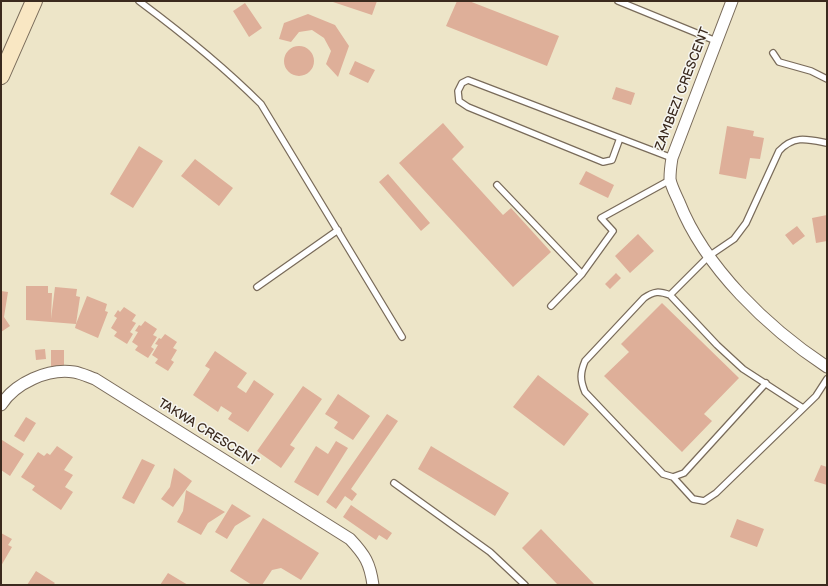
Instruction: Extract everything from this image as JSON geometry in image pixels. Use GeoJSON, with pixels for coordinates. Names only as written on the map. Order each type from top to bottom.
{"type":"FeatureCollection","features":[{"type":"Feature","properties":{"kind":"main road"},"geometry":{"type":"LineString","coordinates":[[1,76],[34,1]]}},
{"type":"Feature","properties":{"kind":"street","name":"ZAMBEZI CRESCENT"},"geometry":{"type":"LineString","coordinates":[[732,1],[672,158],[670,180],[684,215],[709,256],[750,305],[798,348],[827,367]]}},
{"type":"Feature","properties":{"kind":"street","name":"TAKWA CRESCENT"},"geometry":{"type":"LineString","coordinates":[[1,405],[17,388],[34,378],[53,373],[74,372],[95,379],[350,539],[363,553],[370,567],[373,585]]}},
{"type":"Feature","properties":{"kind":"lane"},"geometry":{"type":"LineString","coordinates":[[139,1],[191,40],[261,104],[402,337]]}},
{"type":"Feature","properties":{"kind":"lane"},"geometry":{"type":"LineString","coordinates":[[618,1],[716,41]]}},
{"type":"Feature","properties":{"kind":"lane"},"geometry":{"type":"LineString","coordinates":[[773,53],[779,62],[811,72],[827,80]]}},
{"type":"Feature","properties":{"kind":"lane"},"geometry":{"type":"LineString","coordinates":[[620,138],[612,160],[604,162],[468,107],[460,101],[458,91],[462,83],[468,80],[620,138],[672,158]]}},
{"type":"Feature","properties":{"kind":"lane"},"geometry":{"type":"LineString","coordinates":[[670,294],[709,256],[734,239],[746,223],[779,152],[787,143],[805,139],[827,142]]}},
{"type":"Feature","properties":{"kind":"lane"},"geometry":{"type":"LineString","coordinates":[[551,306],[582,274],[613,231],[601,218],[670,180]]}},
{"type":"Feature","properties":{"kind":"lane"},"geometry":{"type":"LineString","coordinates":[[496,185],[582,274]]}},
{"type":"Feature","properties":{"kind":"lane"},"geometry":{"type":"LineString","coordinates":[[257,287],[338,230]]}},
{"type":"Feature","properties":{"kind":"lane"},"geometry":{"type":"LineString","coordinates":[[803,408],[744,369],[717,346],[670,294],[660,292],[652,292],[644,298],[585,361],[581,371],[580,381],[585,392],[663,474],[673,477],[693,498],[704,501],[716,493],[816,396],[827,379]]}},
{"type":"Feature","properties":{"kind":"lane"},"geometry":{"type":"LineString","coordinates":[[673,477],[684,473],[766,383]]}},
{"type":"Feature","properties":{"kind":"lane"},"geometry":{"type":"LineString","coordinates":[[394,483],[490,552],[525,585]]}},
{"type":"Feature","properties":{"kind":"building"},"geometry":{"type":"Polygon","coordinates":[[[330,1],[377,1],[372,15],[330,1]]]}},
{"type":"Feature","properties":{"kind":"building"},"geometry":{"type":"Polygon","coordinates":[[[457,1],[469,1],[559,36],[547,66],[446,26],[457,1]]]}},
{"type":"Feature","properties":{"kind":"building"},"geometry":{"type":"Polygon","coordinates":[[[245,3],[262,28],[249,37],[233,11],[245,3]]]}},
{"type":"Feature","properties":{"kind":"building"},"geometry":{"type":"Polygon","coordinates":[[[308,14],[335,25],[349,46],[338,77],[326,64],[331,51],[324,38],[312,30],[299,32],[291,42],[279,39],[284,23],[308,14]]]}},
{"type":"Feature","properties":{"kind":"building"},"geometry":{"type":"Polygon","coordinates":[[[299,46],[309,51],[314,61],[309,71],[299,76],[289,71],[284,61],[289,51],[299,46]]]}},
{"type":"Feature","properties":{"kind":"building"},"geometry":{"type":"Polygon","coordinates":[[[355,61],[375,70],[368,83],[349,74],[355,61]]]}},
{"type":"Feature","properties":{"kind":"building"},"geometry":{"type":"Polygon","coordinates":[[[616,87],[635,93],[631,105],[612,99],[616,87]]]}},
{"type":"Feature","properties":{"kind":"building"},"geometry":{"type":"Polygon","coordinates":[[[443,123],[464,147],[452,159],[503,215],[511,208],[551,252],[513,287],[399,163],[443,123]]]}},
{"type":"Feature","properties":{"kind":"building"},"geometry":{"type":"Polygon","coordinates":[[[727,126],[754,131],[753,136],[764,138],[760,159],[750,158],[746,179],[719,174],[727,126]]]}},
{"type":"Feature","properties":{"kind":"building"},"geometry":{"type":"Polygon","coordinates":[[[139,146],[163,161],[133,208],[110,194],[139,146]]]}},
{"type":"Feature","properties":{"kind":"building"},"geometry":{"type":"Polygon","coordinates":[[[195,159],[233,188],[219,206],[181,176],[195,159]]]}},
{"type":"Feature","properties":{"kind":"building"},"geometry":{"type":"Polygon","coordinates":[[[586,171],[614,185],[608,198],[579,184],[586,171]]]}},
{"type":"Feature","properties":{"kind":"building"},"geometry":{"type":"Polygon","coordinates":[[[388,174],[430,223],[421,231],[379,182],[388,174]]]}},
{"type":"Feature","properties":{"kind":"building"},"geometry":{"type":"Polygon","coordinates":[[[827,215],[827,241],[816,243],[812,218],[827,215]]]}},
{"type":"Feature","properties":{"kind":"building"},"geometry":{"type":"Polygon","coordinates":[[[797,226],[805,236],[793,245],[785,235],[797,226]]]}},
{"type":"Feature","properties":{"kind":"building"},"geometry":{"type":"Polygon","coordinates":[[[638,234],[654,251],[630,273],[615,256],[638,234]]]}},
{"type":"Feature","properties":{"kind":"building"},"geometry":{"type":"Polygon","coordinates":[[[616,273],[621,278],[610,289],[605,284],[616,273]]]}},
{"type":"Feature","properties":{"kind":"building"},"geometry":{"type":"Polygon","coordinates":[[[26,286],[48,286],[48,293],[52,293],[51,319],[55,287],[77,289],[76,296],[80,297],[76,324],[26,320],[26,286]]]}},
{"type":"Feature","properties":{"kind":"building"},"geometry":{"type":"Polygon","coordinates":[[[1,291],[8,292],[4,317],[10,326],[1,332],[1,291]]]}},
{"type":"Feature","properties":{"kind":"building"},"geometry":{"type":"Polygon","coordinates":[[[87,296],[107,304],[105,311],[108,312],[98,338],[75,328],[87,296]]]}},
{"type":"Feature","properties":{"kind":"building"},"geometry":{"type":"Polygon","coordinates":[[[662,303],[739,378],[704,414],[712,421],[682,452],[604,376],[629,352],[621,344],[662,303]]]}},
{"type":"Feature","properties":{"kind":"building"},"geometry":{"type":"Polygon","coordinates":[[[124,307],[136,315],[132,321],[136,323],[130,332],[133,334],[127,344],[114,336],[117,332],[111,328],[117,318],[114,316],[118,310],[120,312],[124,307]]]}},
{"type":"Feature","properties":{"kind":"building"},"geometry":{"type":"Polygon","coordinates":[[[145,321],[157,329],[153,335],[157,337],[151,347],[154,349],[148,358],[135,350],[138,346],[132,342],[138,332],[135,331],[139,325],[141,326],[145,321]]]}},
{"type":"Feature","properties":{"kind":"building"},"geometry":{"type":"Polygon","coordinates":[[[165,334],[177,342],[173,348],[177,350],[171,360],[174,362],[168,371],[155,363],[158,359],[152,355],[158,345],[155,344],[159,338],[161,339],[165,334]]]}},
{"type":"Feature","properties":{"kind":"building"},"geometry":{"type":"Polygon","coordinates":[[[45,349],[46,359],[36,360],[35,350],[45,349]]]}},
{"type":"Feature","properties":{"kind":"building"},"geometry":{"type":"Polygon","coordinates":[[[51,350],[64,350],[64,366],[51,366],[51,350]]]}},
{"type":"Feature","properties":{"kind":"building"},"geometry":{"type":"Polygon","coordinates":[[[215,351],[247,373],[237,387],[246,393],[254,380],[274,394],[248,432],[228,419],[232,413],[221,406],[218,412],[193,395],[210,369],[205,366],[215,351]]]}},
{"type":"Feature","properties":{"kind":"building"},"geometry":{"type":"Polygon","coordinates":[[[538,375],[589,414],[564,446],[513,407],[538,375]]]}},
{"type":"Feature","properties":{"kind":"building"},"geometry":{"type":"Polygon","coordinates":[[[303,386],[322,399],[290,445],[295,448],[281,468],[257,451],[303,386]]]}},
{"type":"Feature","properties":{"kind":"building"},"geometry":{"type":"Polygon","coordinates":[[[338,394],[370,416],[353,440],[334,428],[338,422],[325,414],[338,394]]]}},
{"type":"Feature","properties":{"kind":"building"},"geometry":{"type":"Polygon","coordinates":[[[387,414],[398,421],[351,489],[357,494],[352,501],[345,496],[336,509],[326,502],[387,414]]]}},
{"type":"Feature","properties":{"kind":"building"},"geometry":{"type":"Polygon","coordinates":[[[26,417],[36,423],[24,442],[14,436],[26,417]]]}},
{"type":"Feature","properties":{"kind":"building"},"geometry":{"type":"Polygon","coordinates":[[[2,440],[24,454],[10,476],[1,470],[2,440]]]}},
{"type":"Feature","properties":{"kind":"building"},"geometry":{"type":"Polygon","coordinates":[[[336,441],[348,448],[318,496],[294,482],[316,446],[328,454],[336,441]]]}},
{"type":"Feature","properties":{"kind":"building"},"geometry":{"type":"Polygon","coordinates":[[[57,446],[73,457],[64,470],[73,475],[65,487],[73,492],[61,510],[32,490],[35,486],[21,477],[38,452],[44,456],[47,453],[50,455],[57,446]]]}},
{"type":"Feature","properties":{"kind":"building"},"geometry":{"type":"Polygon","coordinates":[[[431,446],[509,493],[495,516],[418,469],[431,446]]]}},
{"type":"Feature","properties":{"kind":"building"},"geometry":{"type":"Polygon","coordinates":[[[142,459],[155,465],[134,504],[122,498],[142,459]]]}},
{"type":"Feature","properties":{"kind":"building"},"geometry":{"type":"Polygon","coordinates":[[[821,465],[827,467],[827,485],[814,481],[821,465]]]}},
{"type":"Feature","properties":{"kind":"building"},"geometry":{"type":"Polygon","coordinates":[[[174,468],[192,481],[173,507],[161,499],[170,487],[174,468]]]}},
{"type":"Feature","properties":{"kind":"building"},"geometry":{"type":"Polygon","coordinates":[[[186,490],[225,512],[208,523],[201,535],[177,522],[183,511],[186,490]]]}},
{"type":"Feature","properties":{"kind":"building"},"geometry":{"type":"Polygon","coordinates":[[[232,504],[251,516],[235,526],[227,539],[215,532],[232,504]]]}},
{"type":"Feature","properties":{"kind":"building"},"geometry":{"type":"Polygon","coordinates":[[[351,505],[392,533],[387,540],[379,535],[376,540],[343,517],[351,505]]]}},
{"type":"Feature","properties":{"kind":"building"},"geometry":{"type":"Polygon","coordinates":[[[263,518],[319,553],[301,580],[281,568],[272,570],[262,585],[252,585],[230,571],[263,518]]]}},
{"type":"Feature","properties":{"kind":"building"},"geometry":{"type":"Polygon","coordinates":[[[737,519],[764,529],[757,547],[730,537],[737,519]]]}},
{"type":"Feature","properties":{"kind":"building"},"geometry":{"type":"Polygon","coordinates":[[[541,529],[595,585],[558,585],[522,548],[541,529]]]}},
{"type":"Feature","properties":{"kind":"building"},"geometry":{"type":"Polygon","coordinates":[[[1,533],[12,539],[8,545],[12,547],[1,566],[1,533]]]}},
{"type":"Feature","properties":{"kind":"building"},"geometry":{"type":"Polygon","coordinates":[[[36,571],[55,583],[53,585],[27,585],[36,571]]]}},
{"type":"Feature","properties":{"kind":"building"},"geometry":{"type":"Polygon","coordinates":[[[168,573],[188,585],[160,585],[168,573]]]}}]}
